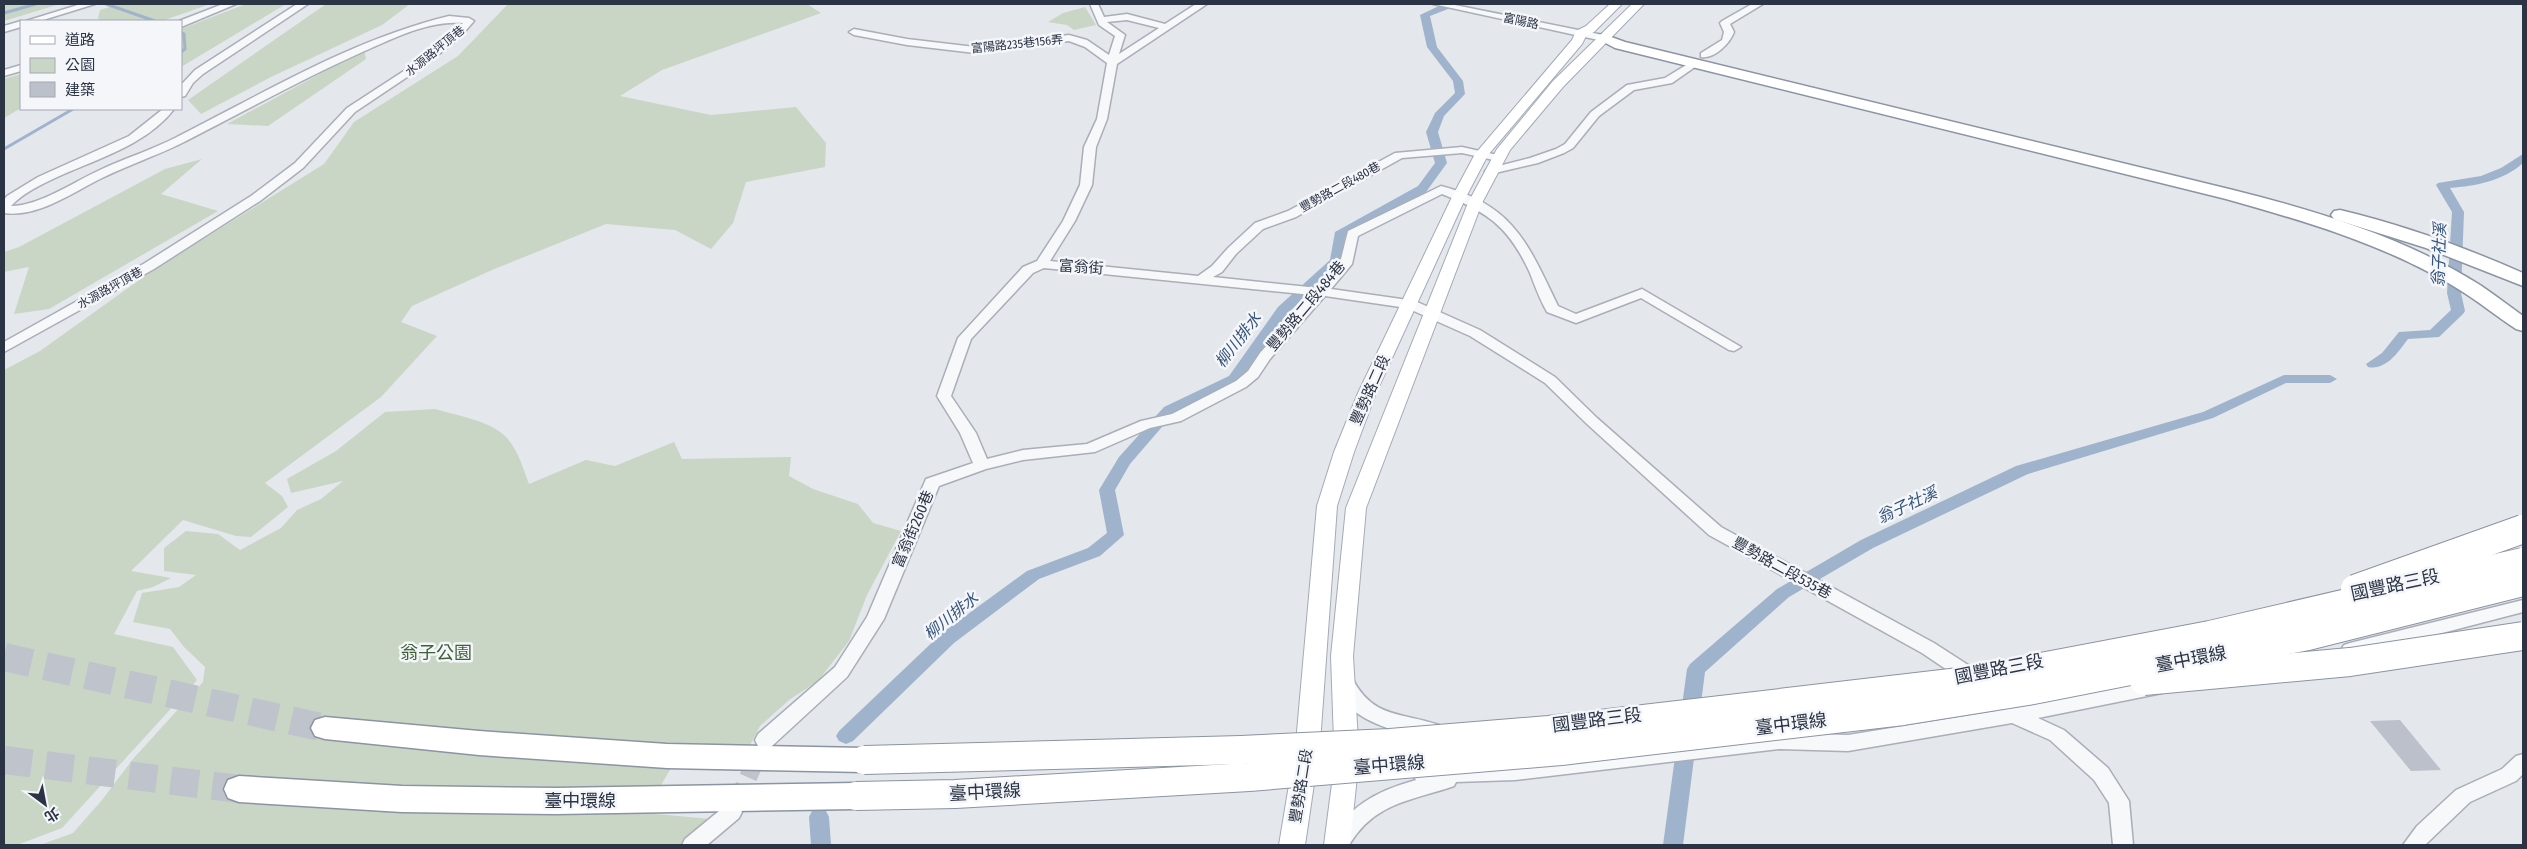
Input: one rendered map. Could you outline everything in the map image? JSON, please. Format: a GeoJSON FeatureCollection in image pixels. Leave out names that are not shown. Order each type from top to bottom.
{"type":"FeatureCollection","features":[{"type":"Feature","properties":{"kind":"highway"},"geometry":{"type":"LineString","coordinates":[[1603,38],[1620,45],[2378,225],[2444,247],[2523,280]]}},
{"type":"Feature","properties":{"kind":"highway"},"geometry":{"type":"LineString","coordinates":[[1904,113],[2321,220],[2434,268],[2475,292],[2523,325]]}},
{"type":"Feature","properties":{"kind":"highway"},"geometry":{"type":"LineString","coordinates":[[2210,635],[2365,585],[2523,529]]}},
{"type":"Feature","properties":{"kind":"highway","name":"臺中環線"},"geometry":{"type":"LineString","coordinates":[[325,728],[479,744],[667,756],[864,760],[1242,750],[1390,743],[1549,730],[1968,681],[2210,635],[2523,562]]}},
{"type":"Feature","properties":{"kind":"highway"},"geometry":{"type":"LineString","coordinates":[[2005,707],[2318,636],[2523,583]]}},
{"type":"Feature","properties":{"kind":"highway","name":"臺中環線"},"geometry":{"type":"LineString","coordinates":[[239,789],[402,798],[556,801],[955,794],[1200,780],[1561,751],[1903,711],[2028,691],[2308,636],[2523,583]]}},
{"type":"Feature","properties":{"kind":"highway"},"geometry":{"type":"LineString","coordinates":[[2028,691],[2350,662],[2523,636]]}},
{"type":"Feature","properties":{"kind":"main road","name":"豐勢路二段"},"geometry":{"type":"LineString","coordinates":[[1292,845],[1308,743],[1327,506],[1344,452],[1367,393],[1459,197],[1482,154],[1578,41],[1580,34],[1590,29],[1616,4]]}},
{"type":"Feature","properties":{"kind":"main road","name":"豐勢路二段"},"geometry":{"type":"LineString","coordinates":[[1338,845],[1345,776],[1346,741],[1342,656],[1356,508],[1475,203],[1494,165],[1558,84],[1638,4]]}},
{"type":"Feature","properties":{"kind":"street"},"geometry":{"type":"LineString","coordinates":[[34,20],[90,4]]}},
{"type":"Feature","properties":{"kind":"street"},"geometry":{"type":"LineString","coordinates":[[182,24],[231,4]]}},
{"type":"Feature","properties":{"kind":"street"},"geometry":{"type":"LineString","coordinates":[[182,92],[189,81],[199,72],[304,4]]}},
{"type":"Feature","properties":{"kind":"street"},"geometry":{"type":"LineString","coordinates":[[1094,4],[1100,20],[1127,17],[1165,27]]}},
{"type":"Feature","properties":{"kind":"street"},"geometry":{"type":"LineString","coordinates":[[1114,62],[1202,4]]}},
{"type":"Feature","properties":{"kind":"street","name":"富陽路"},"geometry":{"type":"LineString","coordinates":[[1438,4],[1603,38]]}},
{"type":"Feature","properties":{"kind":"street"},"geometry":{"type":"LineString","coordinates":[[1705,56],[1726,41],[1729,32],[1725,23],[1758,4]]}},
{"type":"Feature","properties":{"kind":"street","name":"水源路坪頂巷"},"geometry":{"type":"LineString","coordinates":[[4,348],[168,255],[254,200],[290,173],[317,148],[347,113],[399,80],[460,32],[470,21],[465,17],[449,16],[415,24],[320,66],[169,145],[35,206],[22,210],[6,210],[4,207],[6,202],[27,188],[133,138],[152,127],[168,110]]}},
{"type":"Feature","properties":{"kind":"street","name":"富翁街"},"geometry":{"type":"LineString","coordinates":[[1100,20],[1120,35],[1118,46],[1114,53],[1114,62],[1102,119],[1090,147],[1086,185],[1069,221],[1042,264],[1203,278],[1410,304]]}},
{"type":"Feature","properties":{"kind":"street"},"geometry":{"type":"LineString","coordinates":[[4,30],[20,24]]}},
{"type":"Feature","properties":{"kind":"street","name":"富陽路235巷156弄"},"geometry":{"type":"LineString","coordinates":[[854,32],[907,42],[975,50],[1069,38],[1082,40],[1093,47],[1098,55],[1114,62]]}},
{"type":"Feature","properties":{"kind":"street"},"geometry":{"type":"LineString","coordinates":[[1494,165],[1526,163],[1560,151],[1568,146],[1588,121],[1631,87],[1668,81],[1691,65]]}},
{"type":"Feature","properties":{"kind":"street"},"geometry":{"type":"LineString","coordinates":[[4,73],[20,68]]}},
{"type":"Feature","properties":{"kind":"street","name":"豐勢路二段480巷"},"geometry":{"type":"LineString","coordinates":[[1203,278],[1217,269],[1232,251],[1259,226],[1292,214],[1399,155],[1462,150],[1482,154],[1494,165]]}},
{"type":"Feature","properties":{"kind":"street","name":"豐勢路二段484巷"},"geometry":{"type":"LineString","coordinates":[[1146,424],[1176,418],[1241,384],[1253,374],[1317,291],[1346,264],[1352,234],[1442,190],[1459,197]]}},
{"type":"Feature","properties":{"kind":"street"},"geometry":{"type":"LineString","coordinates":[[1459,197],[1475,203],[1496,215],[1518,240],[1552,309],[1576,319],[1642,293],[1734,347]]}},
{"type":"Feature","properties":{"kind":"street"},"geometry":{"type":"LineString","coordinates":[[982,465],[968,433],[944,396],[965,338],[1028,270],[1042,264]]}},
{"type":"Feature","properties":{"kind":"street","name":"豐勢路二段535巷"},"geometry":{"type":"LineString","coordinates":[[1410,304],[1475,333],[1550,380],[1705,524],[1928,648],[1972,676],[2005,707],[2057,735],[2101,774],[2119,801],[2123,845]]}},
{"type":"Feature","properties":{"kind":"street","name":"富翁街260巷"},"geometry":{"type":"LineString","coordinates":[[765,740],[841,672],[870,627],[932,483],[982,465],[1023,455],[1090,449],[1146,424]]}},
{"type":"Feature","properties":{"kind":"street","name":"國豐路三段"},"geometry":{"type":"LineString","coordinates":[[1308,743],[1466,735],[1972,676],[2523,557]]}},
{"type":"Feature","properties":{"kind":"street"},"geometry":{"type":"LineString","coordinates":[[1302,782],[1345,776],[1515,772],[1779,741],[1848,743],[1953,727],[2005,707],[2298,662],[2523,606]]}},
{"type":"Feature","properties":{"kind":"street","name":"國豐路三段"},"geometry":{"type":"LineString","coordinates":[[1343,677],[1354,698],[1368,711],[1381,719],[1405,726],[1466,735]]}},
{"type":"Feature","properties":{"kind":"street"},"geometry":{"type":"LineString","coordinates":[[2414,845],[2424,832],[2463,796],[2509,775],[2523,762]]}},
{"type":"Feature","properties":{"kind":"street"},"geometry":{"type":"LineString","coordinates":[[1338,845],[1351,822],[1371,805],[1408,791],[1467,774]]}},
{"type":"Feature","properties":{"kind":"street"},"geometry":{"type":"LineString","coordinates":[[692,845],[732,812]]}},
{"type":"Feature","properties":{"kind":"green space"},"geometry":{"type":"Polygon","coordinates":[[[4,4],[60,4],[4,21],[4,4]]]}},
{"type":"Feature","properties":{"kind":"green space"},"geometry":{"type":"Polygon","coordinates":[[[119,4],[210,4],[165,20],[100,20],[98,18],[100,10],[119,4]]]}},
{"type":"Feature","properties":{"kind":"green space"},"geometry":{"type":"Polygon","coordinates":[[[246,4],[286,4],[182,66],[182,29],[246,4]]]}},
{"type":"Feature","properties":{"kind":"green space"},"geometry":{"type":"Polygon","coordinates":[[[326,4],[410,4],[382,25],[271,77],[201,114],[188,100],[326,4]]]}},
{"type":"Feature","properties":{"kind":"green space"},"geometry":{"type":"Polygon","coordinates":[[[508,4],[807,4],[821,13],[662,70],[620,96],[711,115],[796,107],[826,143],[825,167],[746,182],[733,223],[711,249],[675,230],[606,224],[492,270],[412,306],[401,322],[437,336],[381,397],[265,483],[282,496],[288,507],[251,537],[236,536],[183,520],[131,571],[171,578],[153,587],[137,591],[114,634],[173,647],[197,680],[62,828],[17,845],[4,845],[4,370],[40,351],[149,273],[324,164],[354,122],[458,56],[508,4]]]}},
{"type":"Feature","properties":{"kind":"green space"},"geometry":{"type":"Polygon","coordinates":[[[1085,7],[1096,25],[1074,30],[1067,25],[1048,22],[1063,13],[1085,7]]]}},
{"type":"Feature","properties":{"kind":"green space"},"geometry":{"type":"Polygon","coordinates":[[[364,50],[366,59],[268,126],[227,124],[364,50]]]}},
{"type":"Feature","properties":{"kind":"green space"},"geometry":{"type":"Polygon","coordinates":[[[20,74],[20,109],[4,118],[4,79],[20,74]]]}},
{"type":"Feature","properties":{"kind":"green space"},"geometry":{"type":"Polygon","coordinates":[[[202,159],[161,194],[218,211],[49,309],[14,314],[29,267],[4,272],[4,252],[19,247],[165,169],[202,159]]]}},
{"type":"Feature","properties":{"kind":"green space","name":"翁子公園"},"geometry":{"type":"Polygon","coordinates":[[[435,409],[473,419],[500,432],[514,448],[529,484],[586,460],[615,466],[674,442],[682,459],[791,457],[789,476],[813,489],[858,504],[873,523],[901,531],[867,595],[849,641],[818,681],[789,700],[760,726],[747,751],[683,747],[645,813],[721,820],[704,836],[687,845],[40,845],[73,833],[102,800],[133,759],[203,682],[205,667],[184,647],[170,629],[133,622],[142,593],[179,587],[196,575],[164,571],[164,548],[186,531],[218,534],[240,550],[281,528],[297,510],[321,499],[343,481],[291,493],[287,479],[336,451],[385,412],[435,409]]]}},
{"type":"Feature","properties":{"kind":"building"},"geometry":{"type":"Polygon","coordinates":[[[2400,720],[2441,770],[2411,771],[2370,721],[2400,720]]]}},
{"type":"Feature","properties":{"kind":"waterway"},"geometry":{"type":"LineString","coordinates":[[4,13],[36,4]]}},
{"type":"Feature","properties":{"kind":"waterway"},"geometry":{"type":"LineString","coordinates":[[106,4],[152,20]]}},
{"type":"Feature","properties":{"kind":"waterway","name":"柳川排水"},"geometry":{"type":"LineString","coordinates":[[846,736],[948,638],[1033,575],[1094,552],[1116,535],[1107,490],[1124,461],[1169,410],[1234,379],[1283,310],[1336,261],[1339,235],[1422,189],[1441,163],[1432,132],[1439,115],[1460,94],[1458,81],[1432,47],[1425,15],[1448,4]]}},
{"type":"Feature","properties":{"kind":"waterway"},"geometry":{"type":"LineString","coordinates":[[182,33],[184,34],[185,49],[182,51]]}},
{"type":"Feature","properties":{"kind":"waterway"},"geometry":{"type":"LineString","coordinates":[[4,149],[71,110]]}},
{"type":"Feature","properties":{"kind":"waterway","name":"翁子社溪"},"geometry":{"type":"LineString","coordinates":[[2373,364],[2387,356],[2404,335],[2434,334],[2458,311],[2454,293],[2458,212],[2442,185],[2486,179],[2506,171],[2523,157]]}},
{"type":"Feature","properties":{"kind":"waterway","name":"翁子社溪"},"geometry":{"type":"LineString","coordinates":[[1673,845],[1696,669],[1783,593],[1867,544],[2022,470],[2208,415],[2284,379],[2330,379]]}},
{"type":"Feature","properties":{"kind":"waterway"},"geometry":{"type":"LineString","coordinates":[[819,817],[821,845]]}},
{"type":"Feature","properties":{"kind":"tunnel"},"geometry":{"type":"LineString","coordinates":[[4,657],[325,728]]}},
{"type":"Feature","properties":{"kind":"tunnel"},"geometry":{"type":"LineString","coordinates":[[737,802],[759,753]]}},
{"type":"Feature","properties":{"kind":"tunnel"},"geometry":{"type":"LineString","coordinates":[[4,760],[239,789]]}}]}
